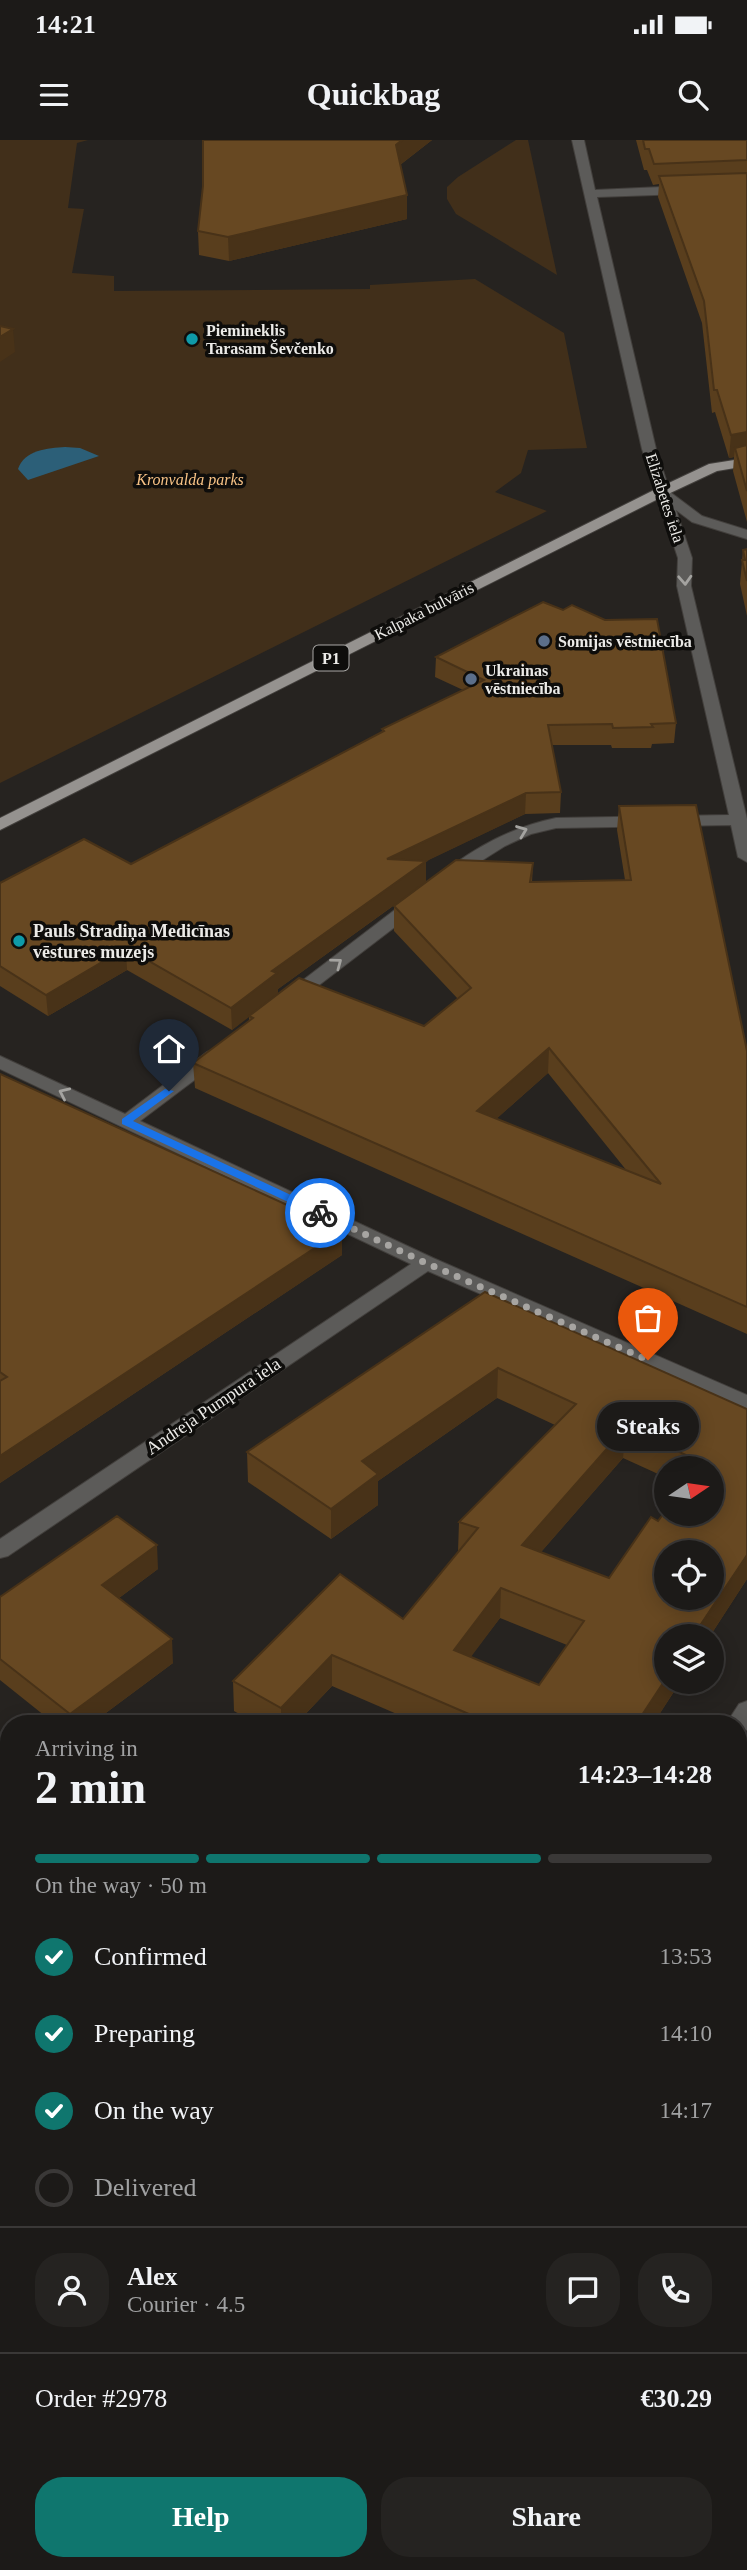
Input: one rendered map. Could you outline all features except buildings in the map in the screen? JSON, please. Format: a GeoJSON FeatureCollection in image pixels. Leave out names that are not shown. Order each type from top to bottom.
{"type":"FeatureCollection","features":[{"type":"Feature","properties":{"kind":"main road","name":"P1"},"geometry":{"type":"LineString","coordinates":[[662,492],[714,467],[747,462]]}},
{"type":"Feature","properties":{"kind":"main road","name":"Kalpaka bulvāris"},"geometry":{"type":"LineString","coordinates":[[0,825],[662,492]]}},
{"type":"Feature","properties":{"kind":"street","name":"Elizabetes iela"},"geometry":{"type":"LineString","coordinates":[[578,140],[626,352],[662,492],[685,558],[684,586],[747,857]]}},
{"type":"Feature","properties":{"kind":"street"},"geometry":{"type":"LineString","coordinates":[[592,194],[692,190]]}},
{"type":"Feature","properties":{"kind":"street"},"geometry":{"type":"LineString","coordinates":[[662,492],[697,519],[747,535]]}},
{"type":"Feature","properties":{"kind":"street"},"geometry":{"type":"LineString","coordinates":[[276,1009],[492,844],[526,828],[556,822],[739,820]]}},
{"type":"Feature","properties":{"kind":"street"},"geometry":{"type":"LineString","coordinates":[[126,1122],[233,1042]]}},
{"type":"Feature","properties":{"kind":"street"},"geometry":{"type":"LineString","coordinates":[[0,1062],[426,1263],[747,1403]]}},
{"type":"Feature","properties":{"kind":"street","name":"Andreja Pumpura iela"},"geometry":{"type":"LineString","coordinates":[[0,1550],[426,1263]]}},
{"type":"Feature","properties":{"kind":"green space","name":"Kronvalda parks"},"geometry":{"type":"Polygon","coordinates":[[[0,140],[88,140],[77,143],[68,208],[84,209],[72,273],[114,276],[114,291],[370,289],[370,285],[475,279],[564,333],[587,448],[528,450],[521,473],[495,492],[547,511],[0,783],[0,140]]]}},
{"type":"Feature","properties":{"kind":"green space"},"geometry":{"type":"Polygon","coordinates":[[[516,140],[528,140],[557,275],[456,214],[447,199],[447,187],[458,177],[516,140]]]}},
{"type":"Feature","properties":{"kind":"water"},"geometry":{"type":"Polygon","coordinates":[[[80,448],[99,456],[28,480],[18,469],[31,454],[44,449],[80,448]]]}},
{"type":"Feature","properties":{"kind":"way so far"},"geometry":{"type":"LineString","coordinates":[[320,1213],[426,1263],[648,1360]]}},
{"type":"Feature","properties":{"kind":"place","name":"Piemineklis Tarasam Ševčenko"},"geometry":{"type":"Point","coordinates":[192,339]}},
{"type":"Feature","properties":{"kind":"place","name":"Somijas vēstniecība"},"geometry":{"type":"Point","coordinates":[544,641]}},
{"type":"Feature","properties":{"kind":"place","name":"Ukrainas vēstniecība"},"geometry":{"type":"Point","coordinates":[471,679]}},
{"type":"Feature","properties":{"kind":"place","name":"Pauls Stradiņa Medicīnas vēstures muzejs"},"geometry":{"type":"Point","coordinates":[19,941]}},
{"type":"Feature","properties":{"kind":"place","name":"Steaks"},"geometry":{"type":"Point","coordinates":[648,1360]}},
{"type":"Feature","properties":{"kind":"route"},"geometry":{"type":"LineString","coordinates":[[169,1091],[126,1122],[320,1213]]}}]}
